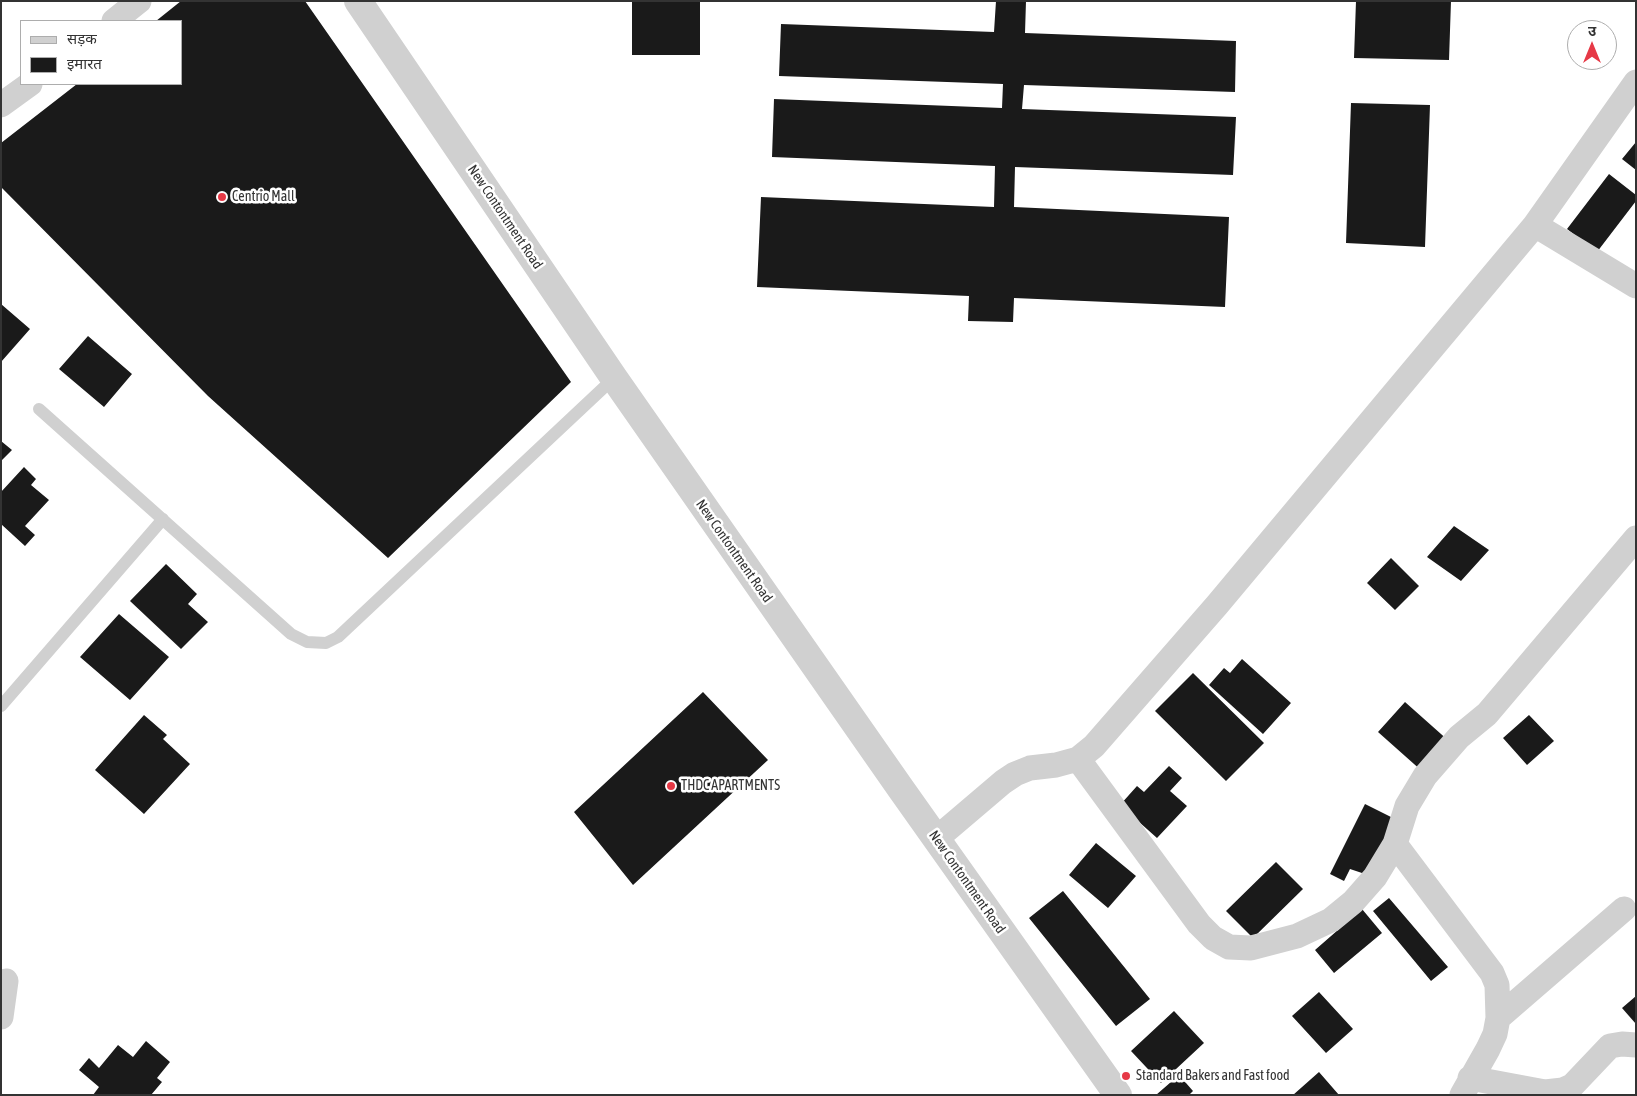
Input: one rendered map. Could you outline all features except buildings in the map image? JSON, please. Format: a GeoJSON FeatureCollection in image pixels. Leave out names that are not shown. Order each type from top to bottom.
{"type":"FeatureCollection","features":[{"type":"Feature","properties":{"kind":"street"},"geometry":{"type":"LineString","coordinates":[[115,20],[139,1]]}},
{"type":"Feature","properties":{"kind":"street","name":"New Contontment Road"},"geometry":{"type":"LineString","coordinates":[[358,1],[614,378],[936,839],[1118,1095]]}},
{"type":"Feature","properties":{"kind":"street"},"geometry":{"type":"LineString","coordinates":[[936,839],[1015,774],[1030,768],[1056,765],[1078,759],[1094,746],[1217,605],[1535,225],[1636,82]]}},
{"type":"Feature","properties":{"kind":"street"},"geometry":{"type":"LineString","coordinates":[[1,105],[29,85]]}},
{"type":"Feature","properties":{"kind":"street"},"geometry":{"type":"LineString","coordinates":[[1535,225],[1636,286]]}},
{"type":"Feature","properties":{"kind":"street"},"geometry":{"type":"LineString","coordinates":[[1078,759],[1199,924],[1213,938],[1229,946],[1251,948],[1275,944],[1297,936],[1331,920],[1353,902],[1375,877],[1395,844],[1407,806],[1414,791],[1436,762],[1459,737],[1487,714],[1636,538]]}},
{"type":"Feature","properties":{"kind":"street"},"geometry":{"type":"LineString","coordinates":[[1395,844],[1492,974],[1497,985],[1498,1018],[1488,1049],[1466,1086],[1545,1092],[1563,1090],[1572,1086],[1610,1046],[1622,1044],[1636,1045]]}},
{"type":"Feature","properties":{"kind":"street"},"geometry":{"type":"LineString","coordinates":[[1498,1018],[1624,909]]}},
{"type":"Feature","properties":{"kind":"street"},"geometry":{"type":"LineString","coordinates":[[1,1016],[6,981]]}},
{"type":"Feature","properties":{"kind":"lane"},"geometry":{"type":"LineString","coordinates":[[38,409],[291,634],[307,642],[326,643],[338,637],[614,378]]}},
{"type":"Feature","properties":{"kind":"lane"},"geometry":{"type":"LineString","coordinates":[[2,706],[162,519]]}},
{"type":"Feature","properties":{"kind":"place","name":"Centrio Mall"},"geometry":{"type":"Point","coordinates":[222,197]}},
{"type":"Feature","properties":{"kind":"place","name":"THDC APARTMENTS"},"geometry":{"type":"Point","coordinates":[671,786]}},
{"type":"Feature","properties":{"kind":"place","name":"Standard Bakers and Fast food"},"geometry":{"type":"Point","coordinates":[1126,1076]}}]}
